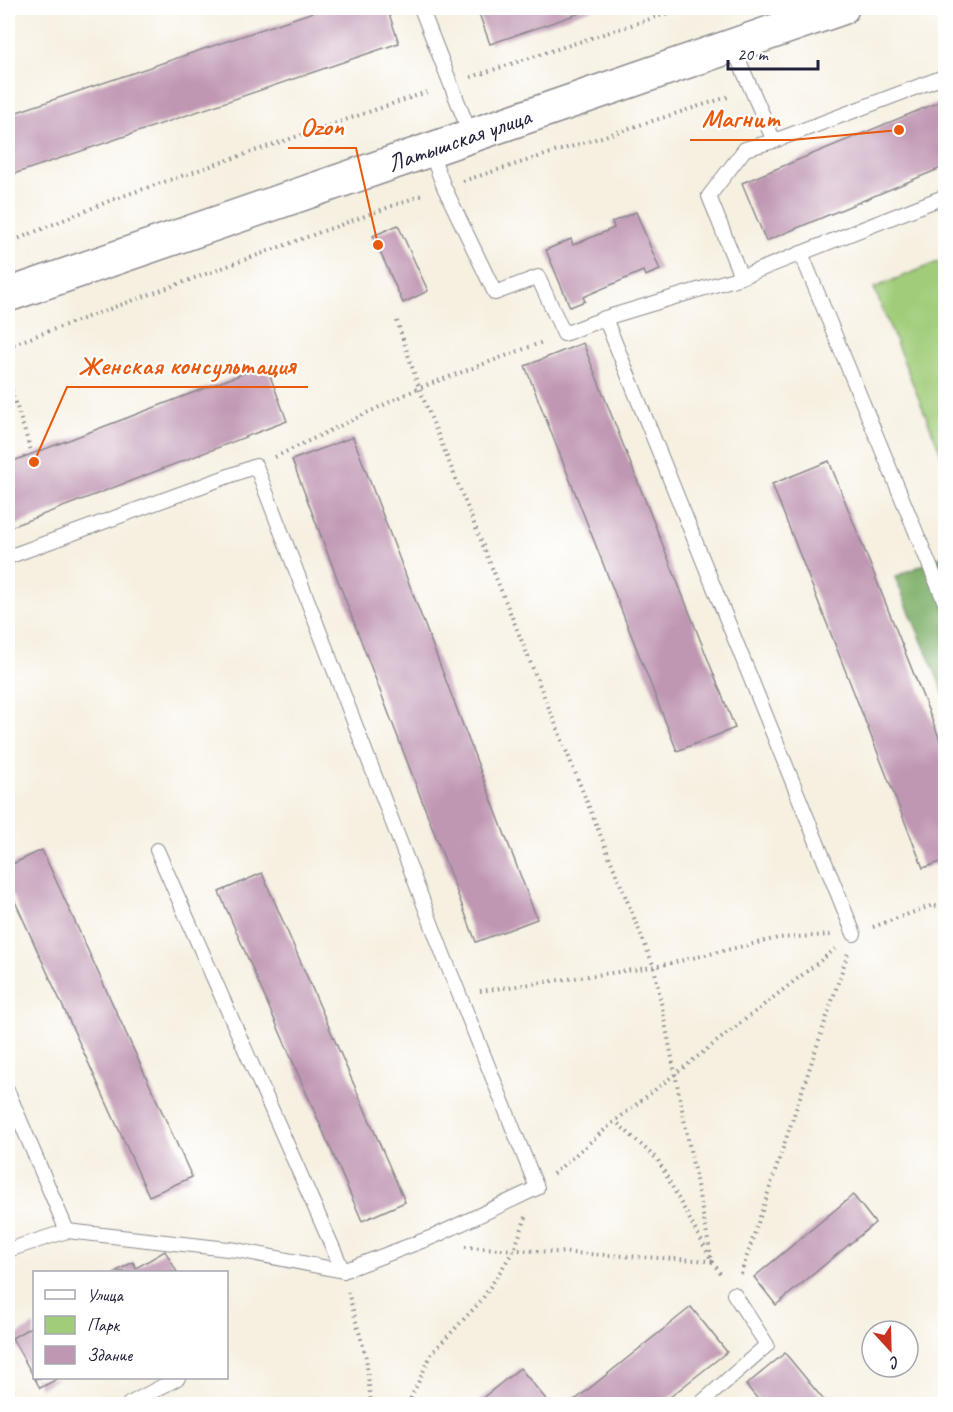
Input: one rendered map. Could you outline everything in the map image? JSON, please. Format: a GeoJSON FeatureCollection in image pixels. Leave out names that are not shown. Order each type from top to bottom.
{"type":"FeatureCollection","features":[{"type":"Feature","properties":{"kind":"street","name":"Латышская улица"},"geometry":{"type":"LineString","coordinates":[[8,295],[732,45],[803,14],[842,8]]}},
{"type":"Feature","properties":{"kind":"lane"},"geometry":{"type":"LineString","coordinates":[[421,8],[471,136]]}},
{"type":"Feature","properties":{"kind":"lane"},"geometry":{"type":"LineString","coordinates":[[732,45],[774,141]]}},
{"type":"Feature","properties":{"kind":"lane"},"geometry":{"type":"LineString","coordinates":[[741,277],[710,196],[745,149],[774,141],[945,76]]}},
{"type":"Feature","properties":{"kind":"lane"},"geometry":{"type":"LineString","coordinates":[[430,150],[444,187],[495,293],[538,277],[564,334],[605,318],[741,277],[945,196]]}},
{"type":"Feature","properties":{"kind":"lane"},"geometry":{"type":"LineString","coordinates":[[801,253],[945,605]]}},
{"type":"Feature","properties":{"kind":"lane"},"geometry":{"type":"LineString","coordinates":[[605,318],[854,934]]}},
{"type":"Feature","properties":{"kind":"lane"},"geometry":{"type":"LineString","coordinates":[[8,556],[256,466],[443,954],[537,1188],[435,1236],[343,1270],[237,1250],[67,1231],[8,1250]]}},
{"type":"Feature","properties":{"kind":"lane"},"geometry":{"type":"LineString","coordinates":[[157,850],[343,1270]]}},
{"type":"Feature","properties":{"kind":"lane"},"geometry":{"type":"LineString","coordinates":[[8,1092],[67,1231]]}},
{"type":"Feature","properties":{"kind":"lane"},"geometry":{"type":"LineString","coordinates":[[706,1403],[767,1345],[734,1294]]}},
{"type":"Feature","properties":{"kind":"lane"},"geometry":{"type":"LineString","coordinates":[[129,1404],[174,1379]]}},
{"type":"Feature","properties":{"kind":"path"},"geometry":{"type":"LineString","coordinates":[[8,243],[114,199],[451,84],[684,8]]}},
{"type":"Feature","properties":{"kind":"path"},"geometry":{"type":"LineString","coordinates":[[8,346],[444,187],[751,89]]}},
{"type":"Feature","properties":{"kind":"path"},"geometry":{"type":"LineString","coordinates":[[397,321],[419,388],[654,967],[712,1261]]}},
{"type":"Feature","properties":{"kind":"path"},"geometry":{"type":"LineString","coordinates":[[256,466],[419,388],[564,334]]}},
{"type":"Feature","properties":{"kind":"path"},"geometry":{"type":"LineString","coordinates":[[8,379],[32,454]]}},
{"type":"Feature","properties":{"kind":"path"},"geometry":{"type":"LineString","coordinates":[[478,991],[654,967],[778,938],[854,934],[933,905],[945,910]]}},
{"type":"Feature","properties":{"kind":"path"},"geometry":{"type":"LineString","coordinates":[[408,1404],[432,1353],[481,1302],[514,1250],[537,1188],[615,1121],[854,934]]}},
{"type":"Feature","properties":{"kind":"path"},"geometry":{"type":"LineString","coordinates":[[734,1294],[854,934]]}},
{"type":"Feature","properties":{"kind":"path"},"geometry":{"type":"LineString","coordinates":[[615,1121],[658,1160],[712,1261],[734,1294]]}},
{"type":"Feature","properties":{"kind":"path"},"geometry":{"type":"LineString","coordinates":[[435,1236],[459,1247],[712,1261]]}},
{"type":"Feature","properties":{"kind":"path"},"geometry":{"type":"LineString","coordinates":[[343,1270],[366,1357],[371,1404]]}},
{"type":"Feature","properties":{"kind":"green space"},"geometry":{"type":"Polygon","coordinates":[[[945,259],[945,463],[874,288],[945,259]]]}},
{"type":"Feature","properties":{"kind":"green space"},"geometry":{"type":"Polygon","coordinates":[[[945,555],[945,696],[895,577],[945,555]]]}},
{"type":"Feature","properties":{"kind":"building"},"geometry":{"type":"Polygon","coordinates":[[[325,8],[387,8],[399,43],[8,176],[8,115],[325,8]]]}},
{"type":"Feature","properties":{"kind":"building"},"geometry":{"type":"Polygon","coordinates":[[[477,8],[595,8],[490,44],[477,8]]]}},
{"type":"Feature","properties":{"kind":"building"},"geometry":{"type":"Polygon","coordinates":[[[946,99],[946,166],[766,241],[742,183],[946,99]]]}},
{"type":"Feature","properties":{"kind":"building"},"geometry":{"type":"Polygon","coordinates":[[[636,212],[660,270],[645,276],[643,271],[583,297],[585,301],[570,307],[546,250],[571,239],[573,245],[614,228],[612,222],[636,212]]]}},
{"type":"Feature","properties":{"kind":"building"},"geometry":{"type":"Polygon","coordinates":[[[398,225],[428,291],[403,303],[373,236],[398,225]]]}},
{"type":"Feature","properties":{"kind":"building"},"geometry":{"type":"Polygon","coordinates":[[[583,343],[735,728],[677,751],[525,366],[583,343]]]}},
{"type":"Feature","properties":{"kind":"building"},"geometry":{"type":"Polygon","coordinates":[[[266,365],[287,421],[8,528],[8,463],[266,365]]]}},
{"type":"Feature","properties":{"kind":"building"},"geometry":{"type":"Polygon","coordinates":[[[353,437],[537,919],[476,942],[292,460],[353,437]]]}},
{"type":"Feature","properties":{"kind":"building"},"geometry":{"type":"Polygon","coordinates":[[[829,461],[946,755],[946,860],[923,868],[772,484],[829,461]]]}},
{"type":"Feature","properties":{"kind":"building"},"geometry":{"type":"Polygon","coordinates":[[[42,850],[192,1177],[149,1196],[8,886],[8,866],[42,850]]]}},
{"type":"Feature","properties":{"kind":"building"},"geometry":{"type":"Polygon","coordinates":[[[262,873],[405,1202],[362,1221],[219,892],[262,873]]]}},
{"type":"Feature","properties":{"kind":"building"},"geometry":{"type":"Polygon","coordinates":[[[853,1195],[875,1223],[776,1305],[754,1277],[853,1195]]]}},
{"type":"Feature","properties":{"kind":"building"},"geometry":{"type":"Polygon","coordinates":[[[165,1251],[176,1271],[117,1271],[133,1262],[136,1268],[165,1251]]]}},
{"type":"Feature","properties":{"kind":"building"},"geometry":{"type":"Polygon","coordinates":[[[691,1307],[727,1352],[661,1404],[570,1404],[691,1307]]]}},
{"type":"Feature","properties":{"kind":"building"},"geometry":{"type":"Polygon","coordinates":[[[33,1326],[33,1375],[12,1338],[33,1326]]]}},
{"type":"Feature","properties":{"kind":"building"},"geometry":{"type":"Polygon","coordinates":[[[785,1353],[827,1404],[762,1404],[746,1385],[785,1353]]]}},
{"type":"Feature","properties":{"kind":"building"},"geometry":{"type":"Polygon","coordinates":[[[520,1368],[550,1404],[475,1404],[520,1368]]]}},
{"type":"Feature","properties":{"kind":"building"},"geometry":{"type":"Polygon","coordinates":[[[35,1379],[57,1379],[40,1388],[35,1379]]]}},
{"type":"Feature","properties":{"kind":"place","name":"Магнит"},"geometry":{"type":"Point","coordinates":[899,130]}},
{"type":"Feature","properties":{"kind":"place","name":"Ozon"},"geometry":{"type":"Point","coordinates":[378,245]}},
{"type":"Feature","properties":{"kind":"place","name":"Женская консультация"},"geometry":{"type":"Point","coordinates":[34,462]}}]}
